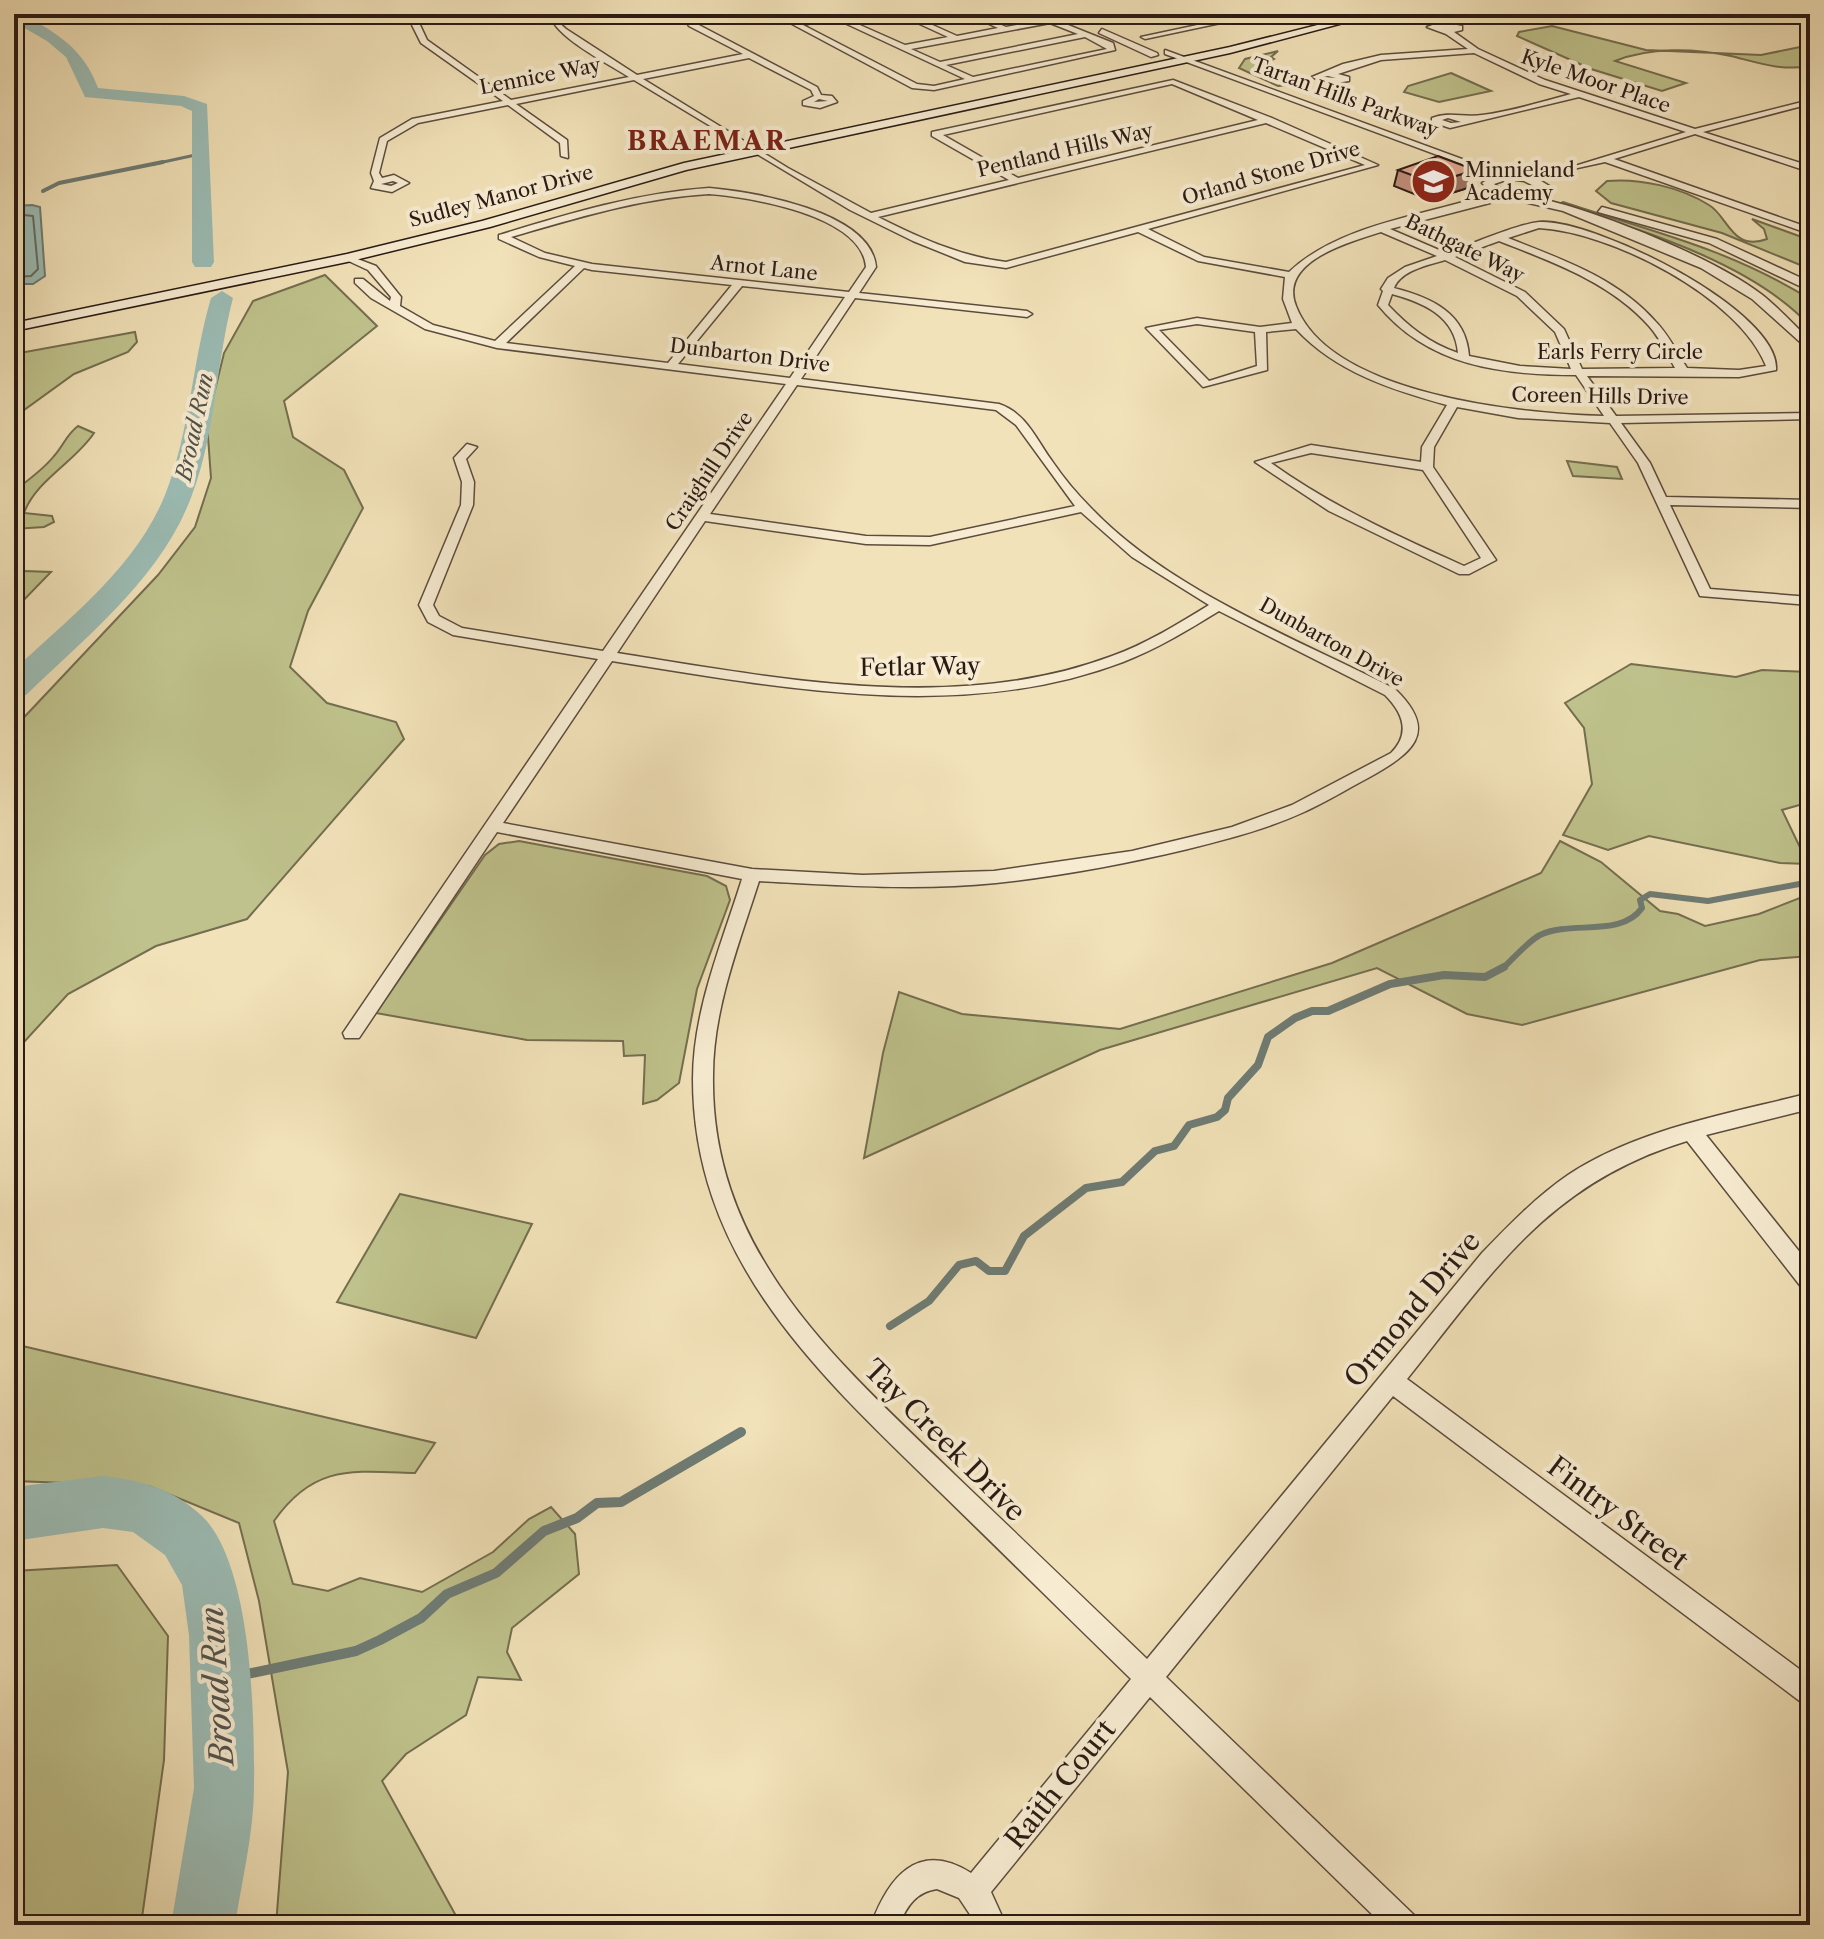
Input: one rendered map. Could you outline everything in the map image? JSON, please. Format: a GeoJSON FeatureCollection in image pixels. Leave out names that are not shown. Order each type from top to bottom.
{"type":"FeatureCollection","features":[{"type":"Feature","properties":{"kind":"main road","name":"Sudley Manor Drive"},"geometry":{"type":"LineString","coordinates":[[14,327],[347,258],[756,151],[1170,57],[1329,14]]}},
{"type":"Feature","properties":{"kind":"main road","name":"Sudley Manor Drive"},"geometry":{"type":"LineString","coordinates":[[654,162],[1154,55],[1186,59],[1372,14]]}},
{"type":"Feature","properties":{"kind":"main road"},"geometry":{"type":"LineString","coordinates":[[134,286],[337,245]]}},
{"type":"Feature","properties":{"kind":"street"},"geometry":{"type":"LineString","coordinates":[[422,14],[416,25],[424,41],[564,142],[565,156]]}},
{"type":"Feature","properties":{"kind":"street","name":"Orland Stone Drive"},"geometry":{"type":"LineString","coordinates":[[554,14],[555,22],[563,31],[756,151],[922,243],[991,267],[1374,165],[1183,84],[1165,82],[935,134],[1016,180]]}},
{"type":"Feature","properties":{"kind":"street"},"geometry":{"type":"LineString","coordinates":[[847,14],[799,22],[796,27],[915,86],[934,88],[1111,50],[1110,45],[1035,14]]}},
{"type":"Feature","properties":{"kind":"street"},"geometry":{"type":"LineString","coordinates":[[902,14],[956,38]]}},
{"type":"Feature","properties":{"kind":"street"},"geometry":{"type":"LineString","coordinates":[[971,14],[1006,29]]}},
{"type":"Feature","properties":{"kind":"street"},"geometry":{"type":"LineString","coordinates":[[903,48],[1085,14]]}},
{"type":"Feature","properties":{"kind":"street"},"geometry":{"type":"LineString","coordinates":[[1145,37],[1259,14]]}},
{"type":"Feature","properties":{"kind":"street"},"geometry":{"type":"LineString","coordinates":[[834,15],[971,79]]}},
{"type":"Feature","properties":{"kind":"street"},"geometry":{"type":"LineString","coordinates":[[1063,16],[1170,57]]}},
{"type":"Feature","properties":{"kind":"street"},"geometry":{"type":"LineString","coordinates":[[686,17],[703,17]]}},
{"type":"Feature","properties":{"kind":"street"},"geometry":{"type":"LineString","coordinates":[[686,17],[814,89],[818,97]]}},
{"type":"Feature","properties":{"kind":"street"},"geometry":{"type":"LineString","coordinates":[[1105,32],[1154,55]]}},
{"type":"Feature","properties":{"kind":"street","name":"Kyle Moor Place"},"geometry":{"type":"LineString","coordinates":[[1449,32],[1475,51],[1579,94],[1810,169]]}},
{"type":"Feature","properties":{"kind":"street"},"geometry":{"type":"LineString","coordinates":[[939,64],[1086,35]]}},
{"type":"Feature","properties":{"kind":"street"},"geometry":{"type":"LineString","coordinates":[[1333,73],[1375,60],[1475,51]]}},
{"type":"Feature","properties":{"kind":"street","name":"Lennice Way"},"geometry":{"type":"LineString","coordinates":[[379,181],[375,173],[379,146],[397,129],[429,116],[751,55]]}},
{"type":"Feature","properties":{"kind":"street","name":"Tartan Hills Parkway"},"geometry":{"type":"LineString","coordinates":[[1170,57],[1305,115],[1470,173],[1506,196],[1566,208],[1705,265],[1756,296],[1810,347]]}},
{"type":"Feature","properties":{"kind":"street","name":"Tartan Hills Parkway"},"geometry":{"type":"LineString","coordinates":[[1186,59],[1477,168],[1526,178],[1546,186],[1563,199],[1713,241],[1810,287]]}},
{"type":"Feature","properties":{"kind":"street"},"geometry":{"type":"LineString","coordinates":[[1466,120],[1502,115],[1579,94]]}},
{"type":"Feature","properties":{"kind":"street"},"geometry":{"type":"LineString","coordinates":[[1526,178],[1580,167],[1694,132],[1809,103]]}},
{"type":"Feature","properties":{"kind":"street","name":"Pentland Hills Way"},"geometry":{"type":"LineString","coordinates":[[870,216],[1269,120]]}},
{"type":"Feature","properties":{"kind":"street"},"geometry":{"type":"LineString","coordinates":[[1604,159],[1810,231]]}},
{"type":"Feature","properties":{"kind":"street"},"geometry":{"type":"LineString","coordinates":[[1546,186],[1580,167]]}},
{"type":"Feature","properties":{"kind":"street","name":"Tartan Hills Parkway"},"geometry":{"type":"LineString","coordinates":[[1487,184],[1510,177]]}},
{"type":"Feature","properties":{"kind":"street"},"geometry":{"type":"LineString","coordinates":[[1446,210],[1487,184]]}},
{"type":"Feature","properties":{"kind":"street","name":"Tartan Hills Parkway"},"geometry":{"type":"LineString","coordinates":[[1528,198],[1543,196],[1546,186]]}},
{"type":"Feature","properties":{"kind":"street","name":"Craighill Drive"},"geometry":{"type":"LineString","coordinates":[[352,1033],[871,267],[868,249],[850,234],[801,207],[756,194],[702,191],[651,196],[502,237]]}},
{"type":"Feature","properties":{"kind":"street"},"geometry":{"type":"LineString","coordinates":[[1140,229],[1210,262],[1291,275],[1328,248],[1446,210],[1506,196]]}},
{"type":"Feature","properties":{"kind":"street","name":"Earls Ferry Circle"},"geometry":{"type":"LineString","coordinates":[[1542,224],[1555,225],[1654,262],[1725,304],[1753,333],[1773,365],[1766,370],[1528,370],[1464,357],[1425,342],[1399,324],[1383,305],[1386,289],[1399,274],[1499,238],[1542,224]]}},
{"type":"Feature","properties":{"kind":"street","name":"Bathgate Way"},"geometry":{"type":"LineString","coordinates":[[1383,229],[1446,255],[1505,285],[1536,306],[1560,331],[1579,372],[1644,463],[1705,593],[1810,601]]}},
{"type":"Feature","properties":{"kind":"street","name":"Arnot Lane"},"geometry":{"type":"LineString","coordinates":[[502,237],[542,255],[582,265],[1027,314]]}},
{"type":"Feature","properties":{"kind":"street"},"geometry":{"type":"LineString","coordinates":[[1499,238],[1587,275],[1625,299],[1652,323],[1683,371]]}},
{"type":"Feature","properties":{"kind":"street","name":"Dunbarton Drive"},"geometry":{"type":"LineString","coordinates":[[337,245],[347,258],[372,268],[396,297],[395,305]]}},
{"type":"Feature","properties":{"kind":"street","name":"Dunbarton Drive"},"geometry":{"type":"LineString","coordinates":[[347,258],[348,272],[356,281],[429,327],[497,345],[986,403],[1012,413],[1022,421],[1044,458],[1083,508],[1141,555],[1219,605],[1390,692],[1409,714],[1412,732],[1409,743],[1396,756],[1298,809],[1236,831],[1132,857],[1071,868],[942,880],[752,875],[492,826]]}},
{"type":"Feature","properties":{"kind":"street"},"geometry":{"type":"LineString","coordinates":[[497,345],[582,265]]}},
{"type":"Feature","properties":{"kind":"street"},"geometry":{"type":"LineString","coordinates":[[1260,330],[1263,368],[1207,385],[1151,328],[1197,321],[1260,330],[1299,325],[1288,300],[1291,275]]}},
{"type":"Feature","properties":{"kind":"street"},"geometry":{"type":"LineString","coordinates":[[671,366],[739,283]]}},
{"type":"Feature","properties":{"kind":"street"},"geometry":{"type":"LineString","coordinates":[[1386,289],[1420,299],[1453,319],[1464,336],[1464,357]]}},
{"type":"Feature","properties":{"kind":"street","name":"Coreen Hills Drive"},"geometry":{"type":"LineString","coordinates":[[1299,325],[1339,359],[1387,382],[1454,403],[1536,416],[1810,416]]}},
{"type":"Feature","properties":{"kind":"street"},"geometry":{"type":"LineString","coordinates":[[1427,467],[1311,449],[1261,462],[1304,494],[1358,525],[1464,571],[1489,560],[1427,467],[1428,447],[1454,403]]}},
{"type":"Feature","properties":{"kind":"street","name":"Fetlar Way"},"geometry":{"type":"LineString","coordinates":[[471,447],[460,458],[468,482],[467,505],[427,596],[428,613],[442,626],[458,632],[813,688],[952,691],[1046,679],[1101,665],[1154,644],[1219,605]]}},
{"type":"Feature","properties":{"kind":"street"},"geometry":{"type":"LineString","coordinates":[[1661,501],[1810,504]]}},
{"type":"Feature","properties":{"kind":"street"},"geometry":{"type":"LineString","coordinates":[[702,517],[866,540],[930,541],[1083,508]]}},
{"type":"Feature","properties":{"kind":"street","name":"Tay Creek Drive"},"geometry":{"type":"LineString","coordinates":[[752,875],[714,1005],[703,1070],[715,1177],[740,1248],[773,1303],[807,1345],[1146,1678],[1404,1925]]}},
{"type":"Feature","properties":{"kind":"street","name":"Ormond Drive"},"geometry":{"type":"LineString","coordinates":[[1146,1678],[1531,1216],[1593,1171],[1625,1155],[1810,1101]]}},
{"type":"Feature","properties":{"kind":"street"},"geometry":{"type":"LineString","coordinates":[[1692,1133],[1810,1281]]}},
{"type":"Feature","properties":{"kind":"street","name":"Fintry Street"},"geometry":{"type":"LineString","coordinates":[[1391,1381],[1810,1693]]}},
{"type":"Feature","properties":{"kind":"street","name":"Raith Court"},"geometry":{"type":"LineString","coordinates":[[975,1890],[1146,1678]]}},
{"type":"Feature","properties":{"kind":"street"},"geometry":{"type":"LineString","coordinates":[[885,1925],[898,1893],[912,1881],[928,1875],[944,1874],[960,1879],[975,1890],[986,1906],[992,1925]]}},
{"type":"Feature","properties":{"kind":"green space"},"geometry":{"type":"Polygon","coordinates":[[[1552,26],[1646,50],[1664,51],[1615,61],[1686,83],[1662,91],[1591,69],[1517,36],[1519,32],[1552,26]]]}},
{"type":"Feature","properties":{"kind":"green space"},"geometry":{"type":"Polygon","coordinates":[[[1810,45],[1810,66],[1780,67],[1713,53],[1761,55],[1810,45]]]}},
{"type":"Feature","properties":{"kind":"green space"},"geometry":{"type":"Polygon","coordinates":[[[1687,50],[1713,53],[1664,51],[1687,50]]]}},
{"type":"Feature","properties":{"kind":"green space"},"geometry":{"type":"Polygon","coordinates":[[[1278,51],[1271,57],[1274,59],[1257,68],[1294,82],[1292,85],[1278,86],[1239,68],[1245,59],[1278,51]]]}},
{"type":"Feature","properties":{"kind":"green space"},"geometry":{"type":"Polygon","coordinates":[[[1451,73],[1491,91],[1439,102],[1404,92],[1408,86],[1451,73]]]}},
{"type":"Feature","properties":{"kind":"green space"},"geometry":{"type":"Polygon","coordinates":[[[1607,181],[1646,183],[1685,193],[1716,210],[1732,231],[1746,241],[1767,239],[1764,229],[1752,219],[1810,240],[1810,269],[1722,233],[1611,203],[1596,191],[1607,181]]]}},
{"type":"Feature","properties":{"kind":"green space"},"geometry":{"type":"Polygon","coordinates":[[[1563,202],[1689,243],[1779,281],[1810,299],[1810,326],[1786,303],[1726,266],[1658,237],[1559,204],[1563,202]]]}},
{"type":"Feature","properties":{"kind":"green space"},"geometry":{"type":"Polygon","coordinates":[[[325,275],[377,326],[284,401],[293,437],[344,470],[363,508],[308,611],[290,667],[327,703],[396,722],[404,739],[247,919],[156,946],[68,994],[14,1053],[14,728],[158,575],[195,527],[211,478],[207,423],[224,353],[253,301],[325,275]]]}},
{"type":"Feature","properties":{"kind":"green space"},"geometry":{"type":"Polygon","coordinates":[[[135,332],[137,342],[128,352],[74,374],[20,413],[14,421],[14,354],[135,332]]]}},
{"type":"Feature","properties":{"kind":"green space"},"geometry":{"type":"Polygon","coordinates":[[[78,426],[94,433],[37,491],[24,513],[52,516],[54,522],[44,527],[14,529],[14,491],[45,466],[78,426]]]}},
{"type":"Feature","properties":{"kind":"green space"},"geometry":{"type":"Polygon","coordinates":[[[1567,461],[1617,467],[1622,479],[1573,476],[1567,461]]]}},
{"type":"Feature","properties":{"kind":"green space"},"geometry":{"type":"Polygon","coordinates":[[[24,571],[51,572],[14,610],[14,581],[24,571]]]}},
{"type":"Feature","properties":{"kind":"green space"},"geometry":{"type":"Polygon","coordinates":[[[1631,664],[1736,677],[1762,670],[1810,672],[1810,802],[1782,810],[1808,864],[1780,863],[1649,836],[1608,850],[1563,835],[1592,784],[1584,728],[1565,703],[1631,664]]]}},
{"type":"Feature","properties":{"kind":"green space"},"geometry":{"type":"Polygon","coordinates":[[[519,841],[707,876],[726,886],[730,900],[697,989],[679,1083],[657,1100],[643,1104],[645,1055],[624,1056],[623,1041],[527,1040],[376,1013],[485,855],[499,844],[519,841]]]}},
{"type":"Feature","properties":{"kind":"green space"},"geometry":{"type":"Polygon","coordinates":[[[1560,841],[1601,862],[1660,911],[1678,914],[1705,926],[1759,914],[1810,894],[1810,956],[1760,960],[1522,1025],[1467,1014],[1377,968],[1100,1050],[864,1158],[883,1053],[899,992],[962,1014],[1120,1029],[1332,963],[1541,873],[1560,841]]]}},
{"type":"Feature","properties":{"kind":"green space"},"geometry":{"type":"Polygon","coordinates":[[[400,1194],[532,1224],[476,1338],[337,1302],[400,1194]]]}},
{"type":"Feature","properties":{"kind":"green space"},"geometry":{"type":"Polygon","coordinates":[[[14,1344],[435,1443],[415,1473],[353,1472],[336,1475],[304,1489],[289,1502],[274,1521],[293,1584],[328,1591],[360,1578],[422,1592],[493,1552],[529,1519],[551,1507],[575,1534],[579,1574],[512,1628],[507,1652],[521,1680],[478,1677],[466,1715],[406,1754],[382,1781],[461,1925],[276,1925],[288,1772],[259,1601],[239,1523],[149,1486],[14,1481],[14,1344]]]}},
{"type":"Feature","properties":{"kind":"green space"},"geometry":{"type":"Polygon","coordinates":[[[117,1565],[168,1636],[164,1760],[141,1925],[14,1925],[14,1571],[117,1565]]]}},
{"type":"Feature","properties":{"kind":"water"},"geometry":{"type":"Polygon","coordinates":[[[14,206],[40,207],[45,276],[33,284],[14,284],[14,206]]]}},
{"type":"Feature","properties":{"kind":"building"},"geometry":{"type":"Polygon","coordinates":[[[1438,156],[1475,170],[1433,183],[1398,170],[1438,156]]]}},
{"type":"Feature","properties":{"kind":"waterway"},"geometry":{"type":"LineString","coordinates":[[269,14],[278,17]]}},
{"type":"Feature","properties":{"kind":"waterway","name":"Broad Run"},"geometry":{"type":"LineString","coordinates":[[14,16],[63,45],[79,64],[91,93],[184,101],[201,108],[203,262]]}},
{"type":"Feature","properties":{"kind":"waterway"},"geometry":{"type":"LineString","coordinates":[[154,164],[200,154]]}},
{"type":"Feature","properties":{"kind":"waterway"},"geometry":{"type":"LineString","coordinates":[[43,191],[59,183],[163,162]]}},
{"type":"Feature","properties":{"kind":"waterway","name":"Broad Run"},"geometry":{"type":"LineString","coordinates":[[14,688],[130,573],[167,521],[186,470],[222,298]]}},
{"type":"Feature","properties":{"kind":"waterway"},"geometry":{"type":"LineString","coordinates":[[1504,967],[1540,935],[1622,923],[1642,908],[1640,900],[1650,894],[1708,901],[1810,882]]}},
{"type":"Feature","properties":{"kind":"waterway"},"geometry":{"type":"LineString","coordinates":[[890,1326],[929,1301],[959,1265],[976,1261],[989,1271],[1005,1271],[1024,1236],[1086,1188],[1122,1182],[1155,1151],[1174,1146],[1189,1125],[1217,1117],[1225,1110],[1228,1098],[1258,1065],[1268,1037],[1295,1018],[1312,1011],[1328,1011],[1390,984],[1444,975],[1485,977],[1504,967]]}},
{"type":"Feature","properties":{"kind":"waterway"},"geometry":{"type":"LineString","coordinates":[[219,1680],[356,1651],[380,1640],[421,1618],[447,1594],[496,1573],[544,1531],[577,1518],[597,1503],[621,1502],[741,1432]]}},
{"type":"Feature","properties":{"kind":"waterway","name":"Broad Run"},"geometry":{"type":"LineString","coordinates":[[14,1514],[103,1502],[143,1507],[184,1536],[209,1578],[218,1635],[224,1788],[203,1925]]}},
{"type":"Feature","properties":{"kind":"place","name":"Minnieland Academy"},"geometry":{"type":"Point","coordinates":[1434,182]}},
{"type":"Feature","properties":{"kind":"district","name":"BRAEMAR"},"geometry":{"type":"Point","coordinates":[707,141]}}]}
